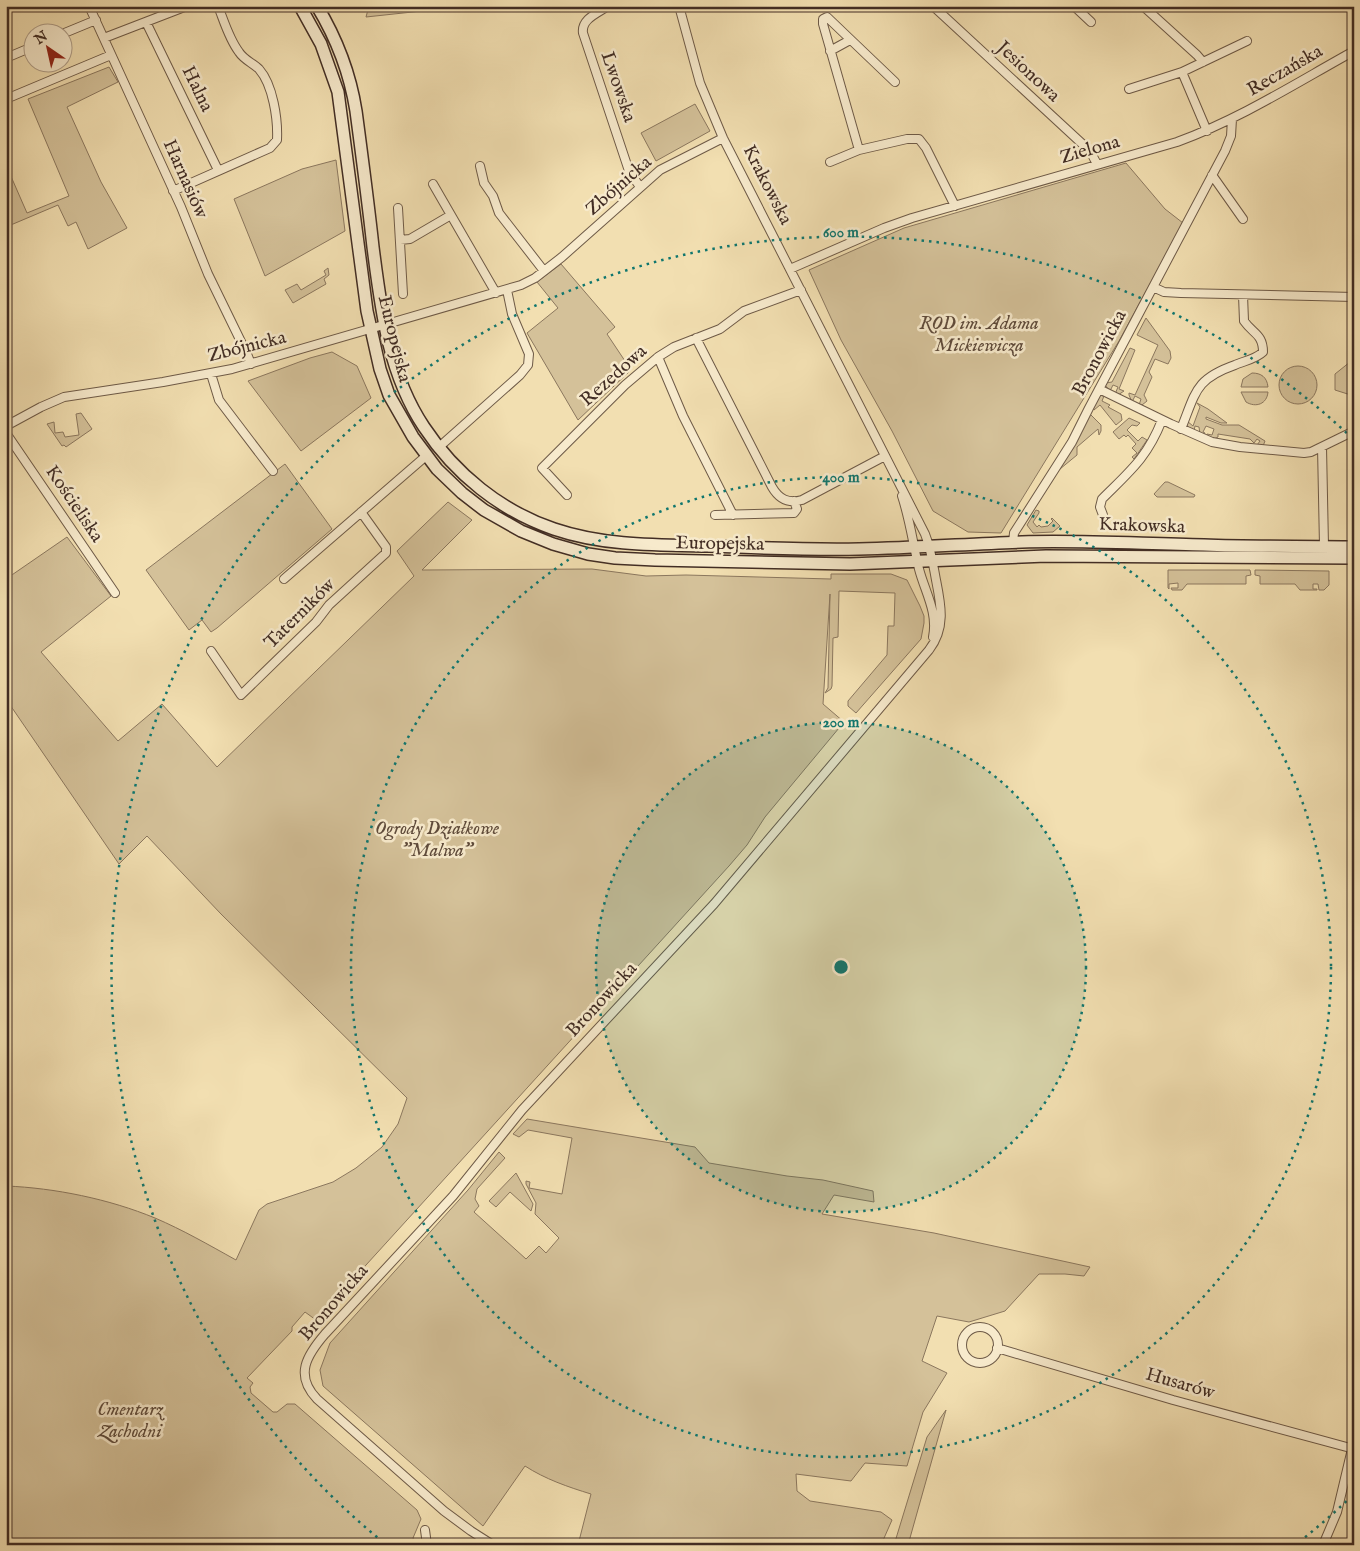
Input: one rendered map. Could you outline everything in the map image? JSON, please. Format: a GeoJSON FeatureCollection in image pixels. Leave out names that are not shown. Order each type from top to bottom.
{"type":"FeatureCollection","features":[{"type":"Feature","properties":{"kind":"main road","name":"Europejska"},"geometry":{"type":"LineString","coordinates":[[300,6],[321,44],[338,92],[371,330],[380,370],[406,426],[426,456],[462,493],[496,518],[532,536],[588,554],[629,559],[731,562],[842,564],[918,562]]}},
{"type":"Feature","properties":{"kind":"main road","name":"Europejska"},"geometry":{"type":"LineString","coordinates":[[317,6],[341,53],[354,97],[380,300],[392,356],[403,388],[418,418],[438,448],[470,481],[498,502],[537,522],[582,537],[606,541],[659,545],[817,549],[915,547]]}},
{"type":"Feature","properties":{"kind":"main road","name":"Krakowska"},"geometry":{"type":"LineString","coordinates":[[915,547],[1013,542],[1122,542],[1204,546],[1354,547]]}},
{"type":"Feature","properties":{"kind":"main road","name":"Krakowska"},"geometry":{"type":"LineString","coordinates":[[918,562],[1061,556],[1354,558]]}},
{"type":"Feature","properties":{"kind":"street","name":"Harnasiów"},"geometry":{"type":"LineString","coordinates":[[89,6],[212,282],[248,354],[251,364]]}},
{"type":"Feature","properties":{"kind":"street"},"geometry":{"type":"LineString","coordinates":[[104,38],[187,6]]}},
{"type":"Feature","properties":{"kind":"street"},"geometry":{"type":"LineString","coordinates":[[173,191],[270,148],[276,143],[278,135],[269,86],[258,67],[244,58],[238,51],[218,6]]}},
{"type":"Feature","properties":{"kind":"street","name":"Lwowska"},"geometry":{"type":"LineString","coordinates":[[608,6],[585,21],[582,27],[583,33],[629,171],[640,187]]}},
{"type":"Feature","properties":{"kind":"street","name":"Krakowska"},"geometry":{"type":"LineString","coordinates":[[679,6],[700,83],[723,138],[919,520],[929,546],[932,561]]}},
{"type":"Feature","properties":{"kind":"street","name":"Jesionowa"},"geometry":{"type":"LineString","coordinates":[[933,6],[1090,151],[1097,164]]}},
{"type":"Feature","properties":{"kind":"street"},"geometry":{"type":"LineString","coordinates":[[1074,6],[1092,22]]}},
{"type":"Feature","properties":{"kind":"street"},"geometry":{"type":"LineString","coordinates":[[1143,6],[1203,62]]}},
{"type":"Feature","properties":{"kind":"street"},"geometry":{"type":"LineString","coordinates":[[858,150],[823,24],[824,17],[827,17],[895,82]]}},
{"type":"Feature","properties":{"kind":"street"},"geometry":{"type":"LineString","coordinates":[[72,30],[96,20]]}},
{"type":"Feature","properties":{"kind":"street","name":"Halna"},"geometry":{"type":"LineString","coordinates":[[146,22],[218,170]]}},
{"type":"Feature","properties":{"kind":"street"},"geometry":{"type":"LineString","coordinates":[[830,51],[850,40]]}},
{"type":"Feature","properties":{"kind":"street"},"geometry":{"type":"LineString","coordinates":[[1129,89],[1182,72],[1247,41]]}},
{"type":"Feature","properties":{"kind":"street"},"geometry":{"type":"LineString","coordinates":[[6,58],[22,51]]}},
{"type":"Feature","properties":{"kind":"street","name":"Reczańska"},"geometry":{"type":"LineString","coordinates":[[1232,120],[1354,51]]}},
{"type":"Feature","properties":{"kind":"street"},"geometry":{"type":"LineString","coordinates":[[6,98],[112,55]]}},
{"type":"Feature","properties":{"kind":"street"},"geometry":{"type":"LineString","coordinates":[[1182,72],[1207,131]]}},
{"type":"Feature","properties":{"kind":"street","name":"Zielona"},"geometry":{"type":"LineString","coordinates":[[790,269],[884,228],[1177,142],[1232,120]]}},
{"type":"Feature","properties":{"kind":"street","name":"Bronowicka"},"geometry":{"type":"LineString","coordinates":[[1013,542],[1014,533],[1072,442],[1212,175],[1228,144],[1232,132],[1232,120]]}},
{"type":"Feature","properties":{"kind":"street","name":"Zbójnicka"},"geometry":{"type":"LineString","coordinates":[[6,426],[41,407],[64,398],[211,374],[251,364],[507,290],[528,282],[584,239],[660,170],[723,138]]}},
{"type":"Feature","properties":{"kind":"street"},"geometry":{"type":"LineString","coordinates":[[830,162],[858,150],[915,138],[919,139],[929,154],[955,206]]}},
{"type":"Feature","properties":{"kind":"street"},"geometry":{"type":"LineString","coordinates":[[480,166],[484,183],[493,196],[499,213],[544,271]]}},
{"type":"Feature","properties":{"kind":"street"},"geometry":{"type":"LineString","coordinates":[[1212,175],[1243,219]]}},
{"type":"Feature","properties":{"kind":"street"},"geometry":{"type":"LineString","coordinates":[[433,184],[496,293]]}},
{"type":"Feature","properties":{"kind":"street"},"geometry":{"type":"LineString","coordinates":[[398,208],[403,294]]}},
{"type":"Feature","properties":{"kind":"street"},"geometry":{"type":"LineString","coordinates":[[400,240],[410,239],[451,215]]}},
{"type":"Feature","properties":{"kind":"street"},"geometry":{"type":"LineString","coordinates":[[1153,287],[1164,292],[1354,297]]}},
{"type":"Feature","properties":{"kind":"street"},"geometry":{"type":"LineString","coordinates":[[438,448],[520,375],[528,365],[528,350],[512,314],[507,290]]}},
{"type":"Feature","properties":{"kind":"street","name":"Rezedowa"},"geometry":{"type":"LineString","coordinates":[[567,494],[542,468],[625,385],[658,357],[674,347],[729,324],[744,311],[801,290]]}},
{"type":"Feature","properties":{"kind":"street"},"geometry":{"type":"LineString","coordinates":[[1181,429],[1196,391],[1205,380],[1220,370],[1258,356],[1263,352],[1263,344],[1257,334],[1244,321],[1243,295]]}},
{"type":"Feature","properties":{"kind":"street"},"geometry":{"type":"LineString","coordinates":[[696,338],[776,494],[782,499],[794,502],[802,500],[885,456]]}},
{"type":"Feature","properties":{"kind":"street"},"geometry":{"type":"LineString","coordinates":[[658,357],[683,416],[733,515]]}},
{"type":"Feature","properties":{"kind":"street"},"geometry":{"type":"LineString","coordinates":[[211,374],[219,400],[273,471]]}},
{"type":"Feature","properties":{"kind":"street"},"geometry":{"type":"LineString","coordinates":[[1099,389],[1212,442],[1240,447],[1304,453],[1311,452],[1354,431]]}},
{"type":"Feature","properties":{"kind":"street","name":"Krakowska"},"geometry":{"type":"LineString","coordinates":[[1103,515],[1100,507],[1102,499],[1141,461],[1151,446],[1162,420]]}},
{"type":"Feature","properties":{"kind":"street","name":"Kościeliska"},"geometry":{"type":"LineString","coordinates":[[6,432],[115,593]]}},
{"type":"Feature","properties":{"kind":"street"},"geometry":{"type":"LineString","coordinates":[[1322,447],[1324,546]]}},
{"type":"Feature","properties":{"kind":"street"},"geometry":{"type":"LineString","coordinates":[[284,579],[426,456]]}},
{"type":"Feature","properties":{"kind":"street","name":"Krakowska"},"geometry":{"type":"LineString","coordinates":[[896,478],[908,515],[918,562]]}},
{"type":"Feature","properties":{"kind":"street"},"geometry":{"type":"LineString","coordinates":[[715,516],[794,513],[796,509],[794,502]]}},
{"type":"Feature","properties":{"kind":"street","name":"Taterników"},"geometry":{"type":"LineString","coordinates":[[211,651],[241,695],[316,622],[329,605],[386,553],[386,547],[362,512]]}},
{"type":"Feature","properties":{"kind":"street","name":"Bronowicka"},"geometry":{"type":"LineString","coordinates":[[494,1545],[444,1511],[317,1399],[311,1393],[307,1382],[305,1372],[307,1360],[316,1344],[453,1196],[516,1116],[714,904],[920,661],[934,642],[941,619],[940,602],[932,561]]}},
{"type":"Feature","properties":{"kind":"street","name":"Bronowicka"},"geometry":{"type":"LineString","coordinates":[[918,562],[931,603],[934,622],[932,642],[920,661]]}},
{"type":"Feature","properties":{"kind":"street"},"geometry":{"type":"LineString","coordinates":[[984,1328],[994,1335],[997,1341],[997,1348],[991,1359],[978,1363],[965,1355],[963,1342],[969,1331],[984,1328]]}},
{"type":"Feature","properties":{"kind":"street","name":"Husarów"},"geometry":{"type":"LineString","coordinates":[[997,1348],[1173,1400],[1353,1449]]}},
{"type":"Feature","properties":{"kind":"street"},"geometry":{"type":"LineString","coordinates":[[1323,1545],[1337,1512],[1353,1449]]}},
{"type":"Feature","properties":{"kind":"street"},"geometry":{"type":"LineString","coordinates":[[425,1530],[426,1545]]}},
{"type":"Feature","properties":{"kind":"green space"},"geometry":{"type":"Polygon","coordinates":[[[369,6],[431,6],[431,10],[366,17],[369,6]]]}},
{"type":"Feature","properties":{"kind":"green space"},"geometry":{"type":"Polygon","coordinates":[[[109,67],[118,82],[67,107],[101,182],[127,228],[88,249],[76,222],[68,226],[58,205],[6,227],[6,165],[27,213],[69,196],[28,99],[109,67]]]}},
{"type":"Feature","properties":{"kind":"green space"},"geometry":{"type":"Polygon","coordinates":[[[695,104],[710,131],[656,161],[641,133],[695,104]]]}},
{"type":"Feature","properties":{"kind":"green space"},"geometry":{"type":"Polygon","coordinates":[[[336,160],[345,231],[265,276],[234,199],[302,169],[336,160]]]}},
{"type":"Feature","properties":{"kind":"green space","name":"ROD im. Adama Mickiewicza"},"geometry":{"type":"Polygon","coordinates":[[[1126,163],[1165,209],[1183,223],[1119,341],[1001,533],[968,532],[933,511],[892,431],[841,340],[809,270],[904,228],[1126,163]]]}},
{"type":"Feature","properties":{"kind":"green space"},"geometry":{"type":"Polygon","coordinates":[[[561,264],[615,327],[607,334],[631,370],[578,420],[527,333],[558,308],[537,282],[561,264]]]}},
{"type":"Feature","properties":{"kind":"green space"},"geometry":{"type":"Polygon","coordinates":[[[328,268],[329,275],[324,279],[326,284],[293,303],[285,290],[297,284],[301,290],[326,275],[324,271],[328,268]]]}},
{"type":"Feature","properties":{"kind":"green space"},"geometry":{"type":"Polygon","coordinates":[[[1146,318],[1170,351],[1171,358],[1168,364],[1155,359],[1149,372],[1152,377],[1144,395],[1147,401],[1139,405],[1141,399],[1135,396],[1132,402],[1129,393],[1135,395],[1158,345],[1137,335],[1146,318]]]}},
{"type":"Feature","properties":{"kind":"green space"},"geometry":{"type":"Polygon","coordinates":[[[1130,348],[1135,350],[1119,389],[1124,391],[1118,395],[1115,394],[1118,387],[1113,385],[1110,391],[1105,385],[1112,382],[1130,348]]]}},
{"type":"Feature","properties":{"kind":"green space"},"geometry":{"type":"Polygon","coordinates":[[[332,352],[357,366],[371,398],[301,451],[248,381],[310,358],[332,352]]]}},
{"type":"Feature","properties":{"kind":"green space"},"geometry":{"type":"Polygon","coordinates":[[[1350,362],[1354,362],[1354,396],[1335,390],[1335,374],[1350,362]]]}},
{"type":"Feature","properties":{"kind":"green space"},"geometry":{"type":"Polygon","coordinates":[[[1298,366],[1311,372],[1317,385],[1311,398],[1298,404],[1285,398],[1279,385],[1285,372],[1298,366]]]}},
{"type":"Feature","properties":{"kind":"green space"},"geometry":{"type":"Polygon","coordinates":[[[1252,373],[1263,376],[1268,387],[1241,387],[1243,379],[1252,373]]]}},
{"type":"Feature","properties":{"kind":"green space"},"geometry":{"type":"Polygon","coordinates":[[[1241,392],[1268,392],[1263,402],[1254,405],[1246,402],[1241,392]]]}},
{"type":"Feature","properties":{"kind":"green space"},"geometry":{"type":"Polygon","coordinates":[[[1099,395],[1104,396],[1102,401],[1110,405],[1108,407],[1121,414],[1122,420],[1116,425],[1100,405],[1094,410],[1094,404],[1099,395]]]}},
{"type":"Feature","properties":{"kind":"green space"},"geometry":{"type":"Polygon","coordinates":[[[1197,403],[1227,423],[1221,423],[1206,417],[1206,419],[1222,425],[1239,425],[1265,441],[1263,446],[1257,445],[1260,441],[1257,439],[1254,443],[1250,439],[1218,434],[1218,437],[1214,439],[1207,436],[1207,434],[1212,435],[1214,429],[1206,426],[1203,432],[1205,433],[1204,435],[1200,434],[1199,427],[1195,426],[1194,431],[1187,426],[1187,421],[1193,426],[1200,407],[1197,403]]]}},
{"type":"Feature","properties":{"kind":"green space"},"geometry":{"type":"Polygon","coordinates":[[[81,413],[92,429],[66,447],[62,446],[47,424],[54,422],[55,433],[63,432],[65,437],[79,435],[76,414],[81,413]]]}},
{"type":"Feature","properties":{"kind":"green space"},"geometry":{"type":"Polygon","coordinates":[[[1089,413],[1101,425],[1099,435],[1098,429],[1077,447],[1077,455],[1060,469],[1089,413]]]}},
{"type":"Feature","properties":{"kind":"green space"},"geometry":{"type":"Polygon","coordinates":[[[1129,418],[1140,423],[1137,426],[1132,425],[1127,430],[1138,441],[1142,437],[1147,440],[1134,459],[1132,457],[1137,453],[1132,448],[1136,444],[1128,435],[1126,437],[1124,435],[1119,439],[1113,432],[1129,418]]]}},
{"type":"Feature","properties":{"kind":"green space"},"geometry":{"type":"Polygon","coordinates":[[[285,464],[332,529],[217,628],[211,632],[202,620],[189,630],[146,570],[285,464]]]}},
{"type":"Feature","properties":{"kind":"green space"},"geometry":{"type":"Polygon","coordinates":[[[1165,482],[1195,495],[1194,497],[1157,497],[1154,494],[1165,482]]]}},
{"type":"Feature","properties":{"kind":"green space"},"geometry":{"type":"Polygon","coordinates":[[[448,502],[472,520],[422,570],[592,569],[646,576],[686,575],[831,579],[831,574],[891,574],[907,580],[920,606],[924,616],[921,639],[856,713],[848,706],[848,701],[887,655],[888,626],[894,626],[895,593],[839,591],[838,637],[833,638],[832,686],[825,693],[828,688],[830,594],[823,704],[844,722],[765,817],[747,845],[729,866],[316,1320],[305,1312],[292,1327],[292,1331],[247,1378],[253,1383],[250,1387],[251,1393],[273,1412],[277,1412],[287,1404],[295,1404],[417,1510],[421,1519],[413,1538],[415,1545],[6,1545],[6,1186],[63,1192],[119,1205],[165,1223],[236,1260],[259,1210],[267,1204],[333,1182],[356,1168],[382,1147],[398,1124],[407,1098],[221,914],[147,836],[119,864],[6,699],[6,579],[67,537],[111,596],[41,652],[118,741],[162,704],[217,767],[414,576],[397,551],[448,502]]]}},
{"type":"Feature","properties":{"kind":"green space"},"geometry":{"type":"Polygon","coordinates":[[[1036,510],[1039,513],[1033,522],[1037,527],[1039,525],[1041,527],[1048,526],[1053,521],[1052,518],[1060,526],[1053,532],[1033,533],[1027,525],[1036,510]]]}},
{"type":"Feature","properties":{"kind":"green space"},"geometry":{"type":"Polygon","coordinates":[[[1168,570],[1250,570],[1251,575],[1246,576],[1246,584],[1187,584],[1182,590],[1172,590],[1171,588],[1178,588],[1178,583],[1169,584],[1168,588],[1168,570]]]}},
{"type":"Feature","properties":{"kind":"green space"},"geometry":{"type":"Polygon","coordinates":[[[1255,570],[1329,571],[1329,585],[1324,590],[1319,590],[1318,584],[1313,584],[1313,589],[1317,590],[1300,590],[1295,584],[1260,584],[1260,576],[1255,575],[1255,570]]]}},
{"type":"Feature","properties":{"kind":"green space"},"geometry":{"type":"Polygon","coordinates":[[[527,1119],[695,1147],[709,1163],[823,1180],[873,1191],[874,1202],[834,1195],[822,1214],[934,1233],[1090,1267],[1084,1276],[1039,1274],[1005,1311],[969,1322],[937,1316],[922,1361],[947,1373],[923,1412],[907,1466],[865,1463],[851,1481],[796,1474],[797,1491],[810,1501],[881,1512],[892,1520],[881,1545],[578,1545],[591,1494],[557,1482],[525,1466],[483,1526],[323,1386],[320,1370],[330,1343],[468,1190],[499,1152],[505,1158],[477,1189],[475,1199],[479,1206],[474,1212],[526,1259],[539,1246],[546,1253],[559,1238],[535,1214],[536,1203],[526,1184],[526,1181],[530,1182],[529,1188],[562,1194],[572,1138],[528,1130],[519,1137],[513,1134],[527,1119]]]}},
{"type":"Feature","properties":{"kind":"green space"},"geometry":{"type":"Polygon","coordinates":[[[516,1173],[533,1204],[531,1211],[510,1192],[496,1207],[489,1201],[516,1173]]]}},
{"type":"Feature","properties":{"kind":"green space"},"geometry":{"type":"Polygon","coordinates":[[[946,1410],[908,1545],[894,1545],[927,1437],[946,1410]]]}},
{"type":"Feature","properties":{"kind":"park label","name":"Ogrody Działkowe \"Malwa\""},"geometry":{"type":"Point","coordinates":[437,840]}},
{"type":"Feature","properties":{"kind":"park label","name":"Cmentarz Zachodni"},"geometry":{"type":"Point","coordinates":[130,1421]}}]}
